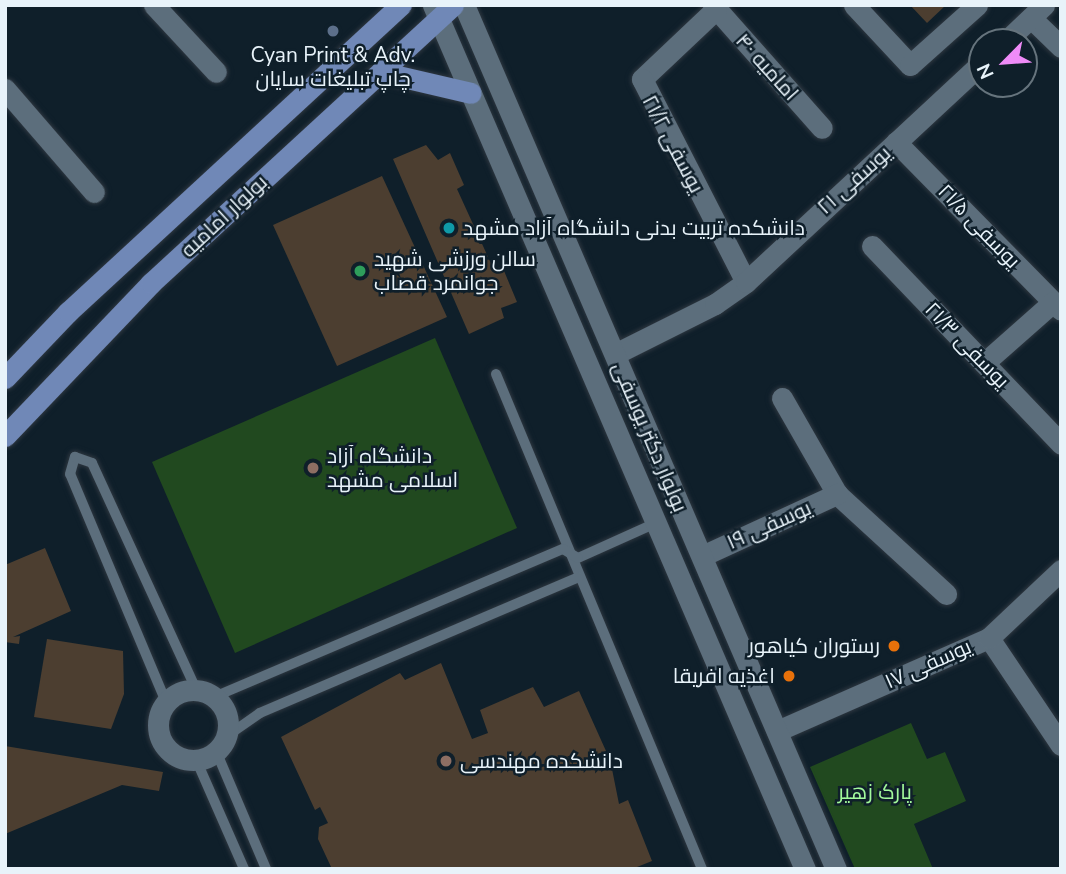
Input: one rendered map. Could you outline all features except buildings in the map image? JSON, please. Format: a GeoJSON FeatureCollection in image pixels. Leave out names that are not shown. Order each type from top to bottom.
{"type":"FeatureCollection","features":[{"type":"Feature","properties":{"kind":"main road","name":"بولوار امامیه"},"geometry":{"type":"LineString","coordinates":[[5,379],[68,312],[401,5]]}},
{"type":"Feature","properties":{"kind":"main road","name":"بولوار امامیه"},"geometry":{"type":"LineString","coordinates":[[5,436],[151,283],[381,72],[442,10]]}},
{"type":"Feature","properties":{"kind":"main road"},"geometry":{"type":"LineString","coordinates":[[381,72],[426,77],[471,93]]}},
{"type":"Feature","properties":{"kind":"street"},"geometry":{"type":"LineString","coordinates":[[154,5],[216,72]]}},
{"type":"Feature","properties":{"kind":"street","name":"بولوار دکتر یوسفی"},"geometry":{"type":"LineString","coordinates":[[464,5],[836,869]]}},
{"type":"Feature","properties":{"kind":"street"},"geometry":{"type":"LineString","coordinates":[[854,5],[910,65],[977,5]]}},
{"type":"Feature","properties":{"kind":"street","name":"یوسفی ۲۱/۲"},"geometry":{"type":"LineString","coordinates":[[715,7],[642,79],[746,282]]}},
{"type":"Feature","properties":{"kind":"street","name":"امامیه ۴۰"},"geometry":{"type":"LineString","coordinates":[[715,7],[822,128]]}},
{"type":"Feature","properties":{"kind":"street","name":"بولوار دکتر یوسفی"},"geometry":{"type":"LineString","coordinates":[[442,10],[471,93],[805,869]]}},
{"type":"Feature","properties":{"kind":"street"},"geometry":{"type":"LineString","coordinates":[[1020,28],[1038,12],[1061,47]]}},
{"type":"Feature","properties":{"kind":"street","name":"یوسفی ۲۱"},"geometry":{"type":"LineString","coordinates":[[615,354],[715,304],[746,282],[968,77]]}},
{"type":"Feature","properties":{"kind":"street"},"geometry":{"type":"LineString","coordinates":[[5,89],[94,192]]}},
{"type":"Feature","properties":{"kind":"street","name":"یوسفی ۲۱/۵"},"geometry":{"type":"LineString","coordinates":[[896,142],[1057,306]]}},
{"type":"Feature","properties":{"kind":"street","name":"یوسفی ۲۱/۳"},"geometry":{"type":"LineString","coordinates":[[872,246],[1061,444]]}},
{"type":"Feature","properties":{"kind":"street"},"geometry":{"type":"LineString","coordinates":[[984,363],[1057,306]]}},
{"type":"Feature","properties":{"kind":"street"},"geometry":{"type":"LineString","coordinates":[[782,398],[837,495],[946,594]]}},
{"type":"Feature","properties":{"kind":"street","name":"یوسفی ۱۹"},"geometry":{"type":"LineString","coordinates":[[702,556],[837,495]]}},
{"type":"Feature","properties":{"kind":"street","name":"یوسفی ۱۷"},"geometry":{"type":"LineString","coordinates":[[777,731],[989,638],[1061,570]]}},
{"type":"Feature","properties":{"kind":"street"},"geometry":{"type":"LineString","coordinates":[[989,638],[1061,745]]}},
{"type":"Feature","properties":{"kind":"street"},"geometry":{"type":"LineString","coordinates":[[205,693],[227,714],[221,743],[200,760],[181,758],[159,734],[166,702],[205,693]]}},
{"type":"Feature","properties":{"kind":"lane"},"geometry":{"type":"LineString","coordinates":[[496,374],[578,558],[576,578],[702,869]]}},
{"type":"Feature","properties":{"kind":"lane"},"geometry":{"type":"LineString","coordinates":[[166,702],[70,474],[75,457],[92,463],[205,693],[563,549],[578,558]]}},
{"type":"Feature","properties":{"kind":"lane"},"geometry":{"type":"LineString","coordinates":[[578,558],[656,523]]}},
{"type":"Feature","properties":{"kind":"lane"},"geometry":{"type":"LineString","coordinates":[[266,869],[221,743],[260,713],[576,578]]}},
{"type":"Feature","properties":{"kind":"lane"},"geometry":{"type":"LineString","coordinates":[[181,758],[198,764],[244,869]]}},
{"type":"Feature","properties":{"kind":"green space"},"geometry":{"type":"Polygon","coordinates":[[[435,338],[517,528],[235,653],[152,462],[435,338]]]}},
{"type":"Feature","properties":{"kind":"green space","name":"پارک زهیر"},"geometry":{"type":"Polygon","coordinates":[[[911,723],[927,759],[945,752],[966,801],[914,824],[933,869],[855,869],[810,767],[911,723]]]}},
{"type":"Feature","properties":{"kind":"place","name":"Cyan Print & Adv. چاپ تبلیغات سایان"},"geometry":{"type":"Point","coordinates":[333,31]}},
{"type":"Feature","properties":{"kind":"place","name":"دانشکده تربیت بدنی دانشگاه آزاد مشهد"},"geometry":{"type":"Point","coordinates":[449,228]}},
{"type":"Feature","properties":{"kind":"place","name":"سالن ورزشی شهید جوانمرد قصاب"},"geometry":{"type":"Point","coordinates":[360,271]}},
{"type":"Feature","properties":{"kind":"place","name":"دانشگاه آزاد اسلامی مشهد"},"geometry":{"type":"Point","coordinates":[313,468]}},
{"type":"Feature","properties":{"kind":"place","name":"رستوران کیاهور"},"geometry":{"type":"Point","coordinates":[894,646]}},
{"type":"Feature","properties":{"kind":"place","name":"اغذیه افریقا"},"geometry":{"type":"Point","coordinates":[789,676]}},
{"type":"Feature","properties":{"kind":"place","name":"دانشکده مهندسی"},"geometry":{"type":"Point","coordinates":[446,761]}}]}
